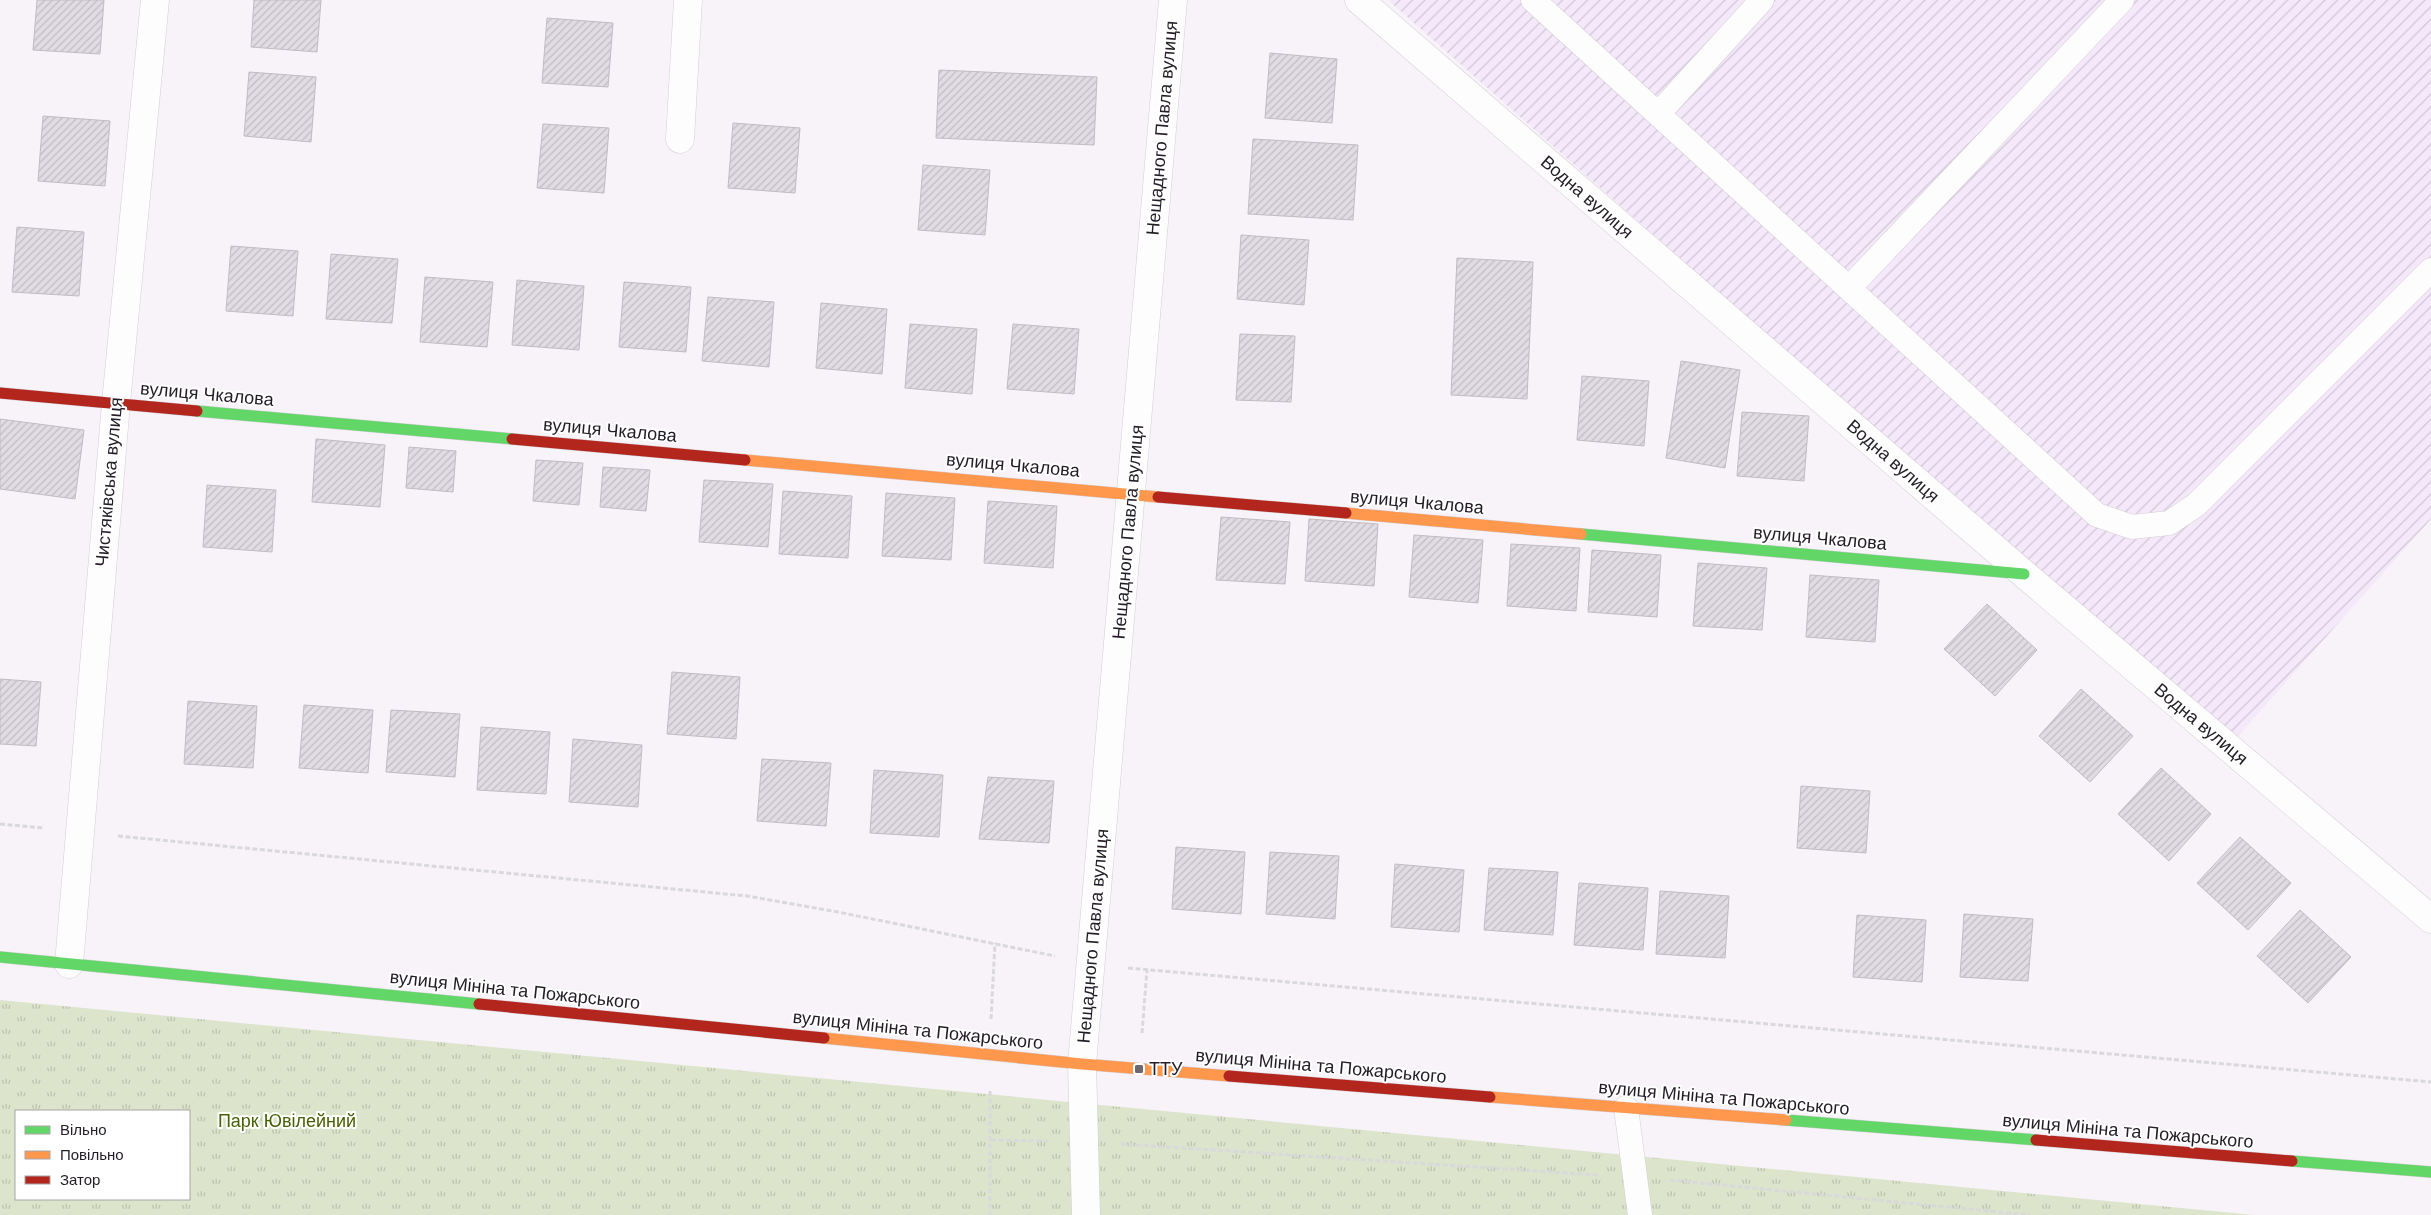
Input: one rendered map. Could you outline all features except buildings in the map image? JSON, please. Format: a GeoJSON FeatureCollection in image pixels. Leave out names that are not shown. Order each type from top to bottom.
{"type":"FeatureCollection","features":[{"type":"Feature","properties":{"kind":"street","name":"Чистяківська вулиця"},"geometry":{"type":"LineString","coordinates":[[69,964],[116,404],[155,0]]}},
{"type":"Feature","properties":{"kind":"street"},"geometry":{"type":"LineString","coordinates":[[680,139],[688,0]]}},
{"type":"Feature","properties":{"kind":"street","name":"Нещадного Павла вулиця"},"geometry":{"type":"LineString","coordinates":[[1086,1215],[1082,1064],[1173,0]]}},
{"type":"Feature","properties":{"kind":"street","name":"Водна вулиця"},"geometry":{"type":"LineString","coordinates":[[1359,0],[2024,574],[2431,919]]}},
{"type":"Feature","properties":{"kind":"street","name":"вулиця Чкалова"},"geometry":{"type":"LineString","coordinates":[[0,393],[2024,574]]}},
{"type":"Feature","properties":{"kind":"street","name":"вулиця Мініна та Пожарського"},"geometry":{"type":"LineString","coordinates":[[0,957],[1082,1064],[2431,1172]]}},
{"type":"Feature","properties":{"kind":"lane"},"geometry":{"type":"LineString","coordinates":[[1533,0],[2097,515],[2132,527],[2168,523],[2196,505],[2431,270]]}},
{"type":"Feature","properties":{"kind":"lane"},"geometry":{"type":"LineString","coordinates":[[1658,114],[1762,0]]}},
{"type":"Feature","properties":{"kind":"lane"},"geometry":{"type":"LineString","coordinates":[[1849,288],[2122,0]]}},
{"type":"Feature","properties":{"kind":"lane"},"geometry":{"type":"LineString","coordinates":[[1626,1108],[1640,1215]]}},
{"type":"Feature","properties":{"kind":"path"},"geometry":{"type":"LineString","coordinates":[[0,824],[747,896],[838,912],[1091,964],[1147,970],[2431,1082]]}},
{"type":"Feature","properties":{"kind":"path"},"geometry":{"type":"LineString","coordinates":[[1139,1069],[1147,970]]}},
{"type":"Feature","properties":{"kind":"path"},"geometry":{"type":"LineString","coordinates":[[991,1140],[1084,1142],[1635,1177],[2030,1215]]}},
{"type":"Feature","properties":{"kind":"shaded area"},"geometry":{"type":"Polygon","coordinates":[[[1388,0],[2431,0],[2431,519],[2230,745],[1388,0]]]}},
{"type":"Feature","properties":{"kind":"green space","name":"Парк Ювілейний"},"geometry":{"type":"Polygon","coordinates":[[[0,1000],[2254,1215],[0,1215],[0,1000]]]}},
{"type":"Feature","properties":{"kind":"traffic: fast"},"geometry":{"type":"LineString","coordinates":[[197,411],[512,439]]}},
{"type":"Feature","properties":{"kind":"traffic: fast"},"geometry":{"type":"LineString","coordinates":[[1581,534],[2024,574]]}},
{"type":"Feature","properties":{"kind":"traffic: fast"},"geometry":{"type":"LineString","coordinates":[[0,957],[479,1004]]}},
{"type":"Feature","properties":{"kind":"traffic: fast"},"geometry":{"type":"LineString","coordinates":[[1786,1120],[2036,1140]]}},
{"type":"Feature","properties":{"kind":"traffic: fast"},"geometry":{"type":"LineString","coordinates":[[2292,1161],[2431,1172]]}},
{"type":"Feature","properties":{"kind":"traffic: slow"},"geometry":{"type":"LineString","coordinates":[[745,460],[1158,497]]}},
{"type":"Feature","properties":{"kind":"traffic: slow"},"geometry":{"type":"LineString","coordinates":[[1346,513],[1581,534]]}},
{"type":"Feature","properties":{"kind":"traffic: slow"},"geometry":{"type":"LineString","coordinates":[[824,1038],[1082,1064],[1229,1076]]}},
{"type":"Feature","properties":{"kind":"traffic: slow"},"geometry":{"type":"LineString","coordinates":[[1490,1097],[1786,1120]]}},
{"type":"Feature","properties":{"kind":"traffic: jam"},"geometry":{"type":"LineString","coordinates":[[0,393],[197,411]]}},
{"type":"Feature","properties":{"kind":"traffic: jam"},"geometry":{"type":"LineString","coordinates":[[512,439],[745,460]]}},
{"type":"Feature","properties":{"kind":"traffic: jam"},"geometry":{"type":"LineString","coordinates":[[1158,497],[1346,513]]}},
{"type":"Feature","properties":{"kind":"traffic: jam"},"geometry":{"type":"LineString","coordinates":[[479,1004],[824,1038]]}},
{"type":"Feature","properties":{"kind":"traffic: jam"},"geometry":{"type":"LineString","coordinates":[[1229,1076],[1490,1097]]}},
{"type":"Feature","properties":{"kind":"traffic: jam"},"geometry":{"type":"LineString","coordinates":[[2036,1140],[2292,1161]]}},
{"type":"Feature","properties":{"kind":"place","name":"ТТУ"},"geometry":{"type":"Point","coordinates":[1139,1069]}}]}
